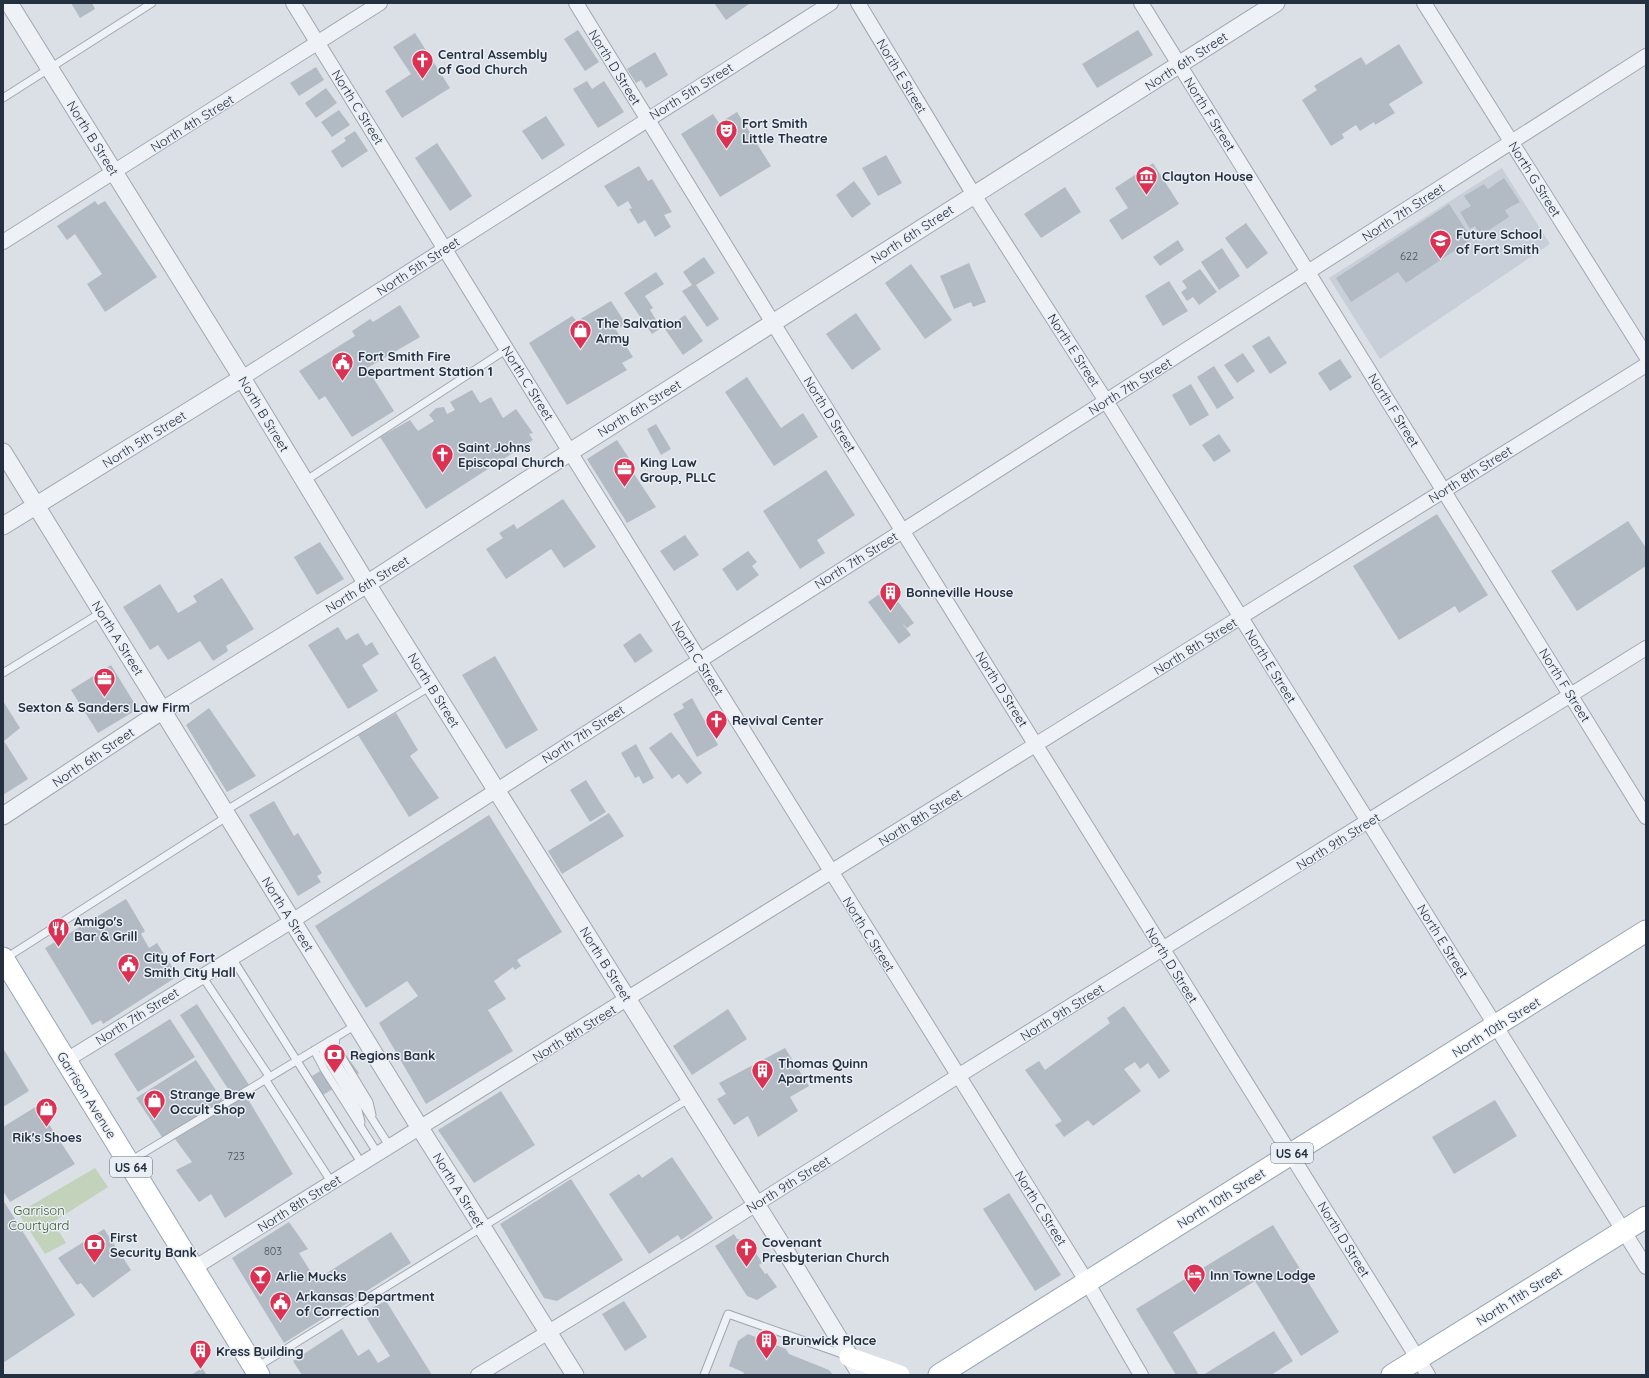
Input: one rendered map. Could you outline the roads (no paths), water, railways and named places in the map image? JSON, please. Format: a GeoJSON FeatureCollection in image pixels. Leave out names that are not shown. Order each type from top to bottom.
{"type":"FeatureCollection","features":[{"type":"Feature","properties":{"kind":"main road","name":"North 10th Street"},"geometry":{"type":"LineString","coordinates":[[938,1375],[1496,1027],[1646,931]]}},
{"type":"Feature","properties":{"kind":"main road","name":"Garrison Avenue"},"geometry":{"type":"LineString","coordinates":[[3,959],[257,1371]]}},
{"type":"Feature","properties":{"kind":"main road","name":"North 11th Street"},"geometry":{"type":"LineString","coordinates":[[1392,1375],[1423,1367],[1646,1217]]}},
{"type":"Feature","properties":{"kind":"main road"},"geometry":{"type":"LineString","coordinates":[[849,1357],[900,1375]]}},
{"type":"Feature","properties":{"kind":"street","name":"North B Street"},"geometry":{"type":"LineString","coordinates":[[9,3],[242,378],[367,584],[690,1098],[861,1375]]}},
{"type":"Feature","properties":{"kind":"street","name":"North C Street"},"geometry":{"type":"LineString","coordinates":[[293,3],[699,660],[1087,1282],[1141,1375]]}},
{"type":"Feature","properties":{"kind":"street","name":"North 4th Street"},"geometry":{"type":"LineString","coordinates":[[3,242],[380,3]]}},
{"type":"Feature","properties":{"kind":"street","name":"North D Street"},"geometry":{"type":"LineString","coordinates":[[576,3],[773,323],[1423,1367]]}},
{"type":"Feature","properties":{"kind":"street","name":"North 5th Street"},"geometry":{"type":"LineString","coordinates":[[3,526],[242,378],[831,3]]}},
{"type":"Feature","properties":{"kind":"street","name":"North E Street"},"geometry":{"type":"LineString","coordinates":[[858,3],[974,195],[1106,401],[1646,1267]]}},
{"type":"Feature","properties":{"kind":"street","name":"North F Street"},"geometry":{"type":"LineString","coordinates":[[1141,3],[1646,817]]}},
{"type":"Feature","properties":{"kind":"street","name":"North 6th Street"},"geometry":{"type":"LineString","coordinates":[[3,816],[163,710],[367,584],[570,452],[1276,3]]}},
{"type":"Feature","properties":{"kind":"street","name":"North G Street"},"geometry":{"type":"LineString","coordinates":[[1424,3],[1646,356]]}},
{"type":"Feature","properties":{"kind":"street","name":"North 7th Street"},"geometry":{"type":"LineString","coordinates":[[65,1061],[292,921],[496,789],[1646,56]]}},
{"type":"Feature","properties":{"kind":"street","name":"North 8th Street"},"geometry":{"type":"LineString","coordinates":[[194,1268],[1646,365]]}},
{"type":"Feature","properties":{"kind":"street","name":"North A Street"},"geometry":{"type":"LineString","coordinates":[[3,452],[356,1025],[575,1375]]}},
{"type":"Feature","properties":{"kind":"street","name":"North 9th Street"},"geometry":{"type":"LineString","coordinates":[[478,1375],[756,1204],[958,1076],[1369,822],[1646,648]]}},
{"type":"Feature","properties":{"kind":"lane"},"geometry":{"type":"LineString","coordinates":[[3,98],[152,3]]}},
{"type":"Feature","properties":{"kind":"lane"},"geometry":{"type":"LineString","coordinates":[[304,481],[507,349]]}},
{"type":"Feature","properties":{"kind":"lane"},"geometry":{"type":"LineString","coordinates":[[3,673],[102,612]]}},
{"type":"Feature","properties":{"kind":"lane"},"geometry":{"type":"LineString","coordinates":[[3,959],[226,814],[431,686]]}},
{"type":"Feature","properties":{"kind":"lane"},"geometry":{"type":"LineString","coordinates":[[232,958],[362,1164]]}},
{"type":"Feature","properties":{"kind":"lane"},"geometry":{"type":"LineString","coordinates":[[202,976],[267,1077],[332,1183]]}},
{"type":"Feature","properties":{"kind":"lane"},"geometry":{"type":"LineString","coordinates":[[128,1162],[267,1077],[356,1025]]}},
{"type":"Feature","properties":{"kind":"lane"},"geometry":{"type":"LineString","coordinates":[[336,1037],[335,1046],[369,1102],[372,1119]]}},
{"type":"Feature","properties":{"kind":"lane"},"geometry":{"type":"LineString","coordinates":[[326,1043],[336,1062],[372,1119],[384,1150]]}},
{"type":"Feature","properties":{"kind":"lane"},"geometry":{"type":"LineString","coordinates":[[326,1043],[323,1053],[358,1110],[362,1128]]}},
{"type":"Feature","properties":{"kind":"lane"},"geometry":{"type":"LineString","coordinates":[[314,1050],[324,1069],[362,1128],[384,1150]]}},
{"type":"Feature","properties":{"kind":"lane"},"geometry":{"type":"LineString","coordinates":[[257,1371],[482,1226],[690,1098]]}},
{"type":"Feature","properties":{"kind":"lane"},"geometry":{"type":"LineString","coordinates":[[704,1375],[728,1314],[849,1357]]}},
{"type":"Feature","properties":{"kind":"place","name":"Central Assembly of God Church"},"geometry":{"type":"Point","coordinates":[423,80]}},
{"type":"Feature","properties":{"kind":"place","name":"Fort Smith Little Theatre"},"geometry":{"type":"Point","coordinates":[726,150]}},
{"type":"Feature","properties":{"kind":"place","name":"Clayton House"},"geometry":{"type":"Point","coordinates":[1147,196]}},
{"type":"Feature","properties":{"kind":"place","name":"Future School of Fort Smith"},"geometry":{"type":"Point","coordinates":[1440,260]}},
{"type":"Feature","properties":{"kind":"place","name":"The Salvation Army"},"geometry":{"type":"Point","coordinates":[581,350]}},
{"type":"Feature","properties":{"kind":"place","name":"Fort Smith Fire Department Station 1"},"geometry":{"type":"Point","coordinates":[342,382]}},
{"type":"Feature","properties":{"kind":"place","name":"Saint Johns Episcopal Church"},"geometry":{"type":"Point","coordinates":[442,474]}},
{"type":"Feature","properties":{"kind":"place","name":"King Law Group, PLLC"},"geometry":{"type":"Point","coordinates":[625,488]}},
{"type":"Feature","properties":{"kind":"place","name":"Bonneville House"},"geometry":{"type":"Point","coordinates":[891,612]}},
{"type":"Feature","properties":{"kind":"place","name":"Sexton & Sanders Law Firm"},"geometry":{"type":"Point","coordinates":[104,698]}},
{"type":"Feature","properties":{"kind":"place","name":"Revival Center"},"geometry":{"type":"Point","coordinates":[716,740]}},
{"type":"Feature","properties":{"kind":"place","name":"Amigo's Bar & Grill"},"geometry":{"type":"Point","coordinates":[59,948]}},
{"type":"Feature","properties":{"kind":"place","name":"City of Fort Smith City Hall"},"geometry":{"type":"Point","coordinates":[129,984]}},
{"type":"Feature","properties":{"kind":"place","name":"Regions Bank"},"geometry":{"type":"Point","coordinates":[335,1074]}},
{"type":"Feature","properties":{"kind":"place","name":"Thomas Quinn Apartments"},"geometry":{"type":"Point","coordinates":[763,1090]}},
{"type":"Feature","properties":{"kind":"place","name":"Strange Brew Occult Shop"},"geometry":{"type":"Point","coordinates":[155,1120]}},
{"type":"Feature","properties":{"kind":"place","name":"Rik's Shoes"},"geometry":{"type":"Point","coordinates":[47,1128]}},
{"type":"Feature","properties":{"kind":"place","name":"First Security Bank"},"geometry":{"type":"Point","coordinates":[95,1264]}},
{"type":"Feature","properties":{"kind":"place","name":"Covenant Presbyterian Church"},"geometry":{"type":"Point","coordinates":[746,1268]}},
{"type":"Feature","properties":{"kind":"place","name":"Inn Towne Lodge"},"geometry":{"type":"Point","coordinates":[1195,1294]}},
{"type":"Feature","properties":{"kind":"place","name":"Arlie Mucks"},"geometry":{"type":"Point","coordinates":[260,1296]}},
{"type":"Feature","properties":{"kind":"place","name":"Arkansas Department of Correction"},"geometry":{"type":"Point","coordinates":[280,1322]}},
{"type":"Feature","properties":{"kind":"place","name":"Brunwick Place"},"geometry":{"type":"Point","coordinates":[767,1360]}},
{"type":"Feature","properties":{"kind":"place","name":"Kress Building"},"geometry":{"type":"Point","coordinates":[201,1370]}},
{"type":"Feature","properties":{"kind":"park label","name":"Garrison Courtyard"},"geometry":{"type":"Point","coordinates":[39,1218]}}]}
